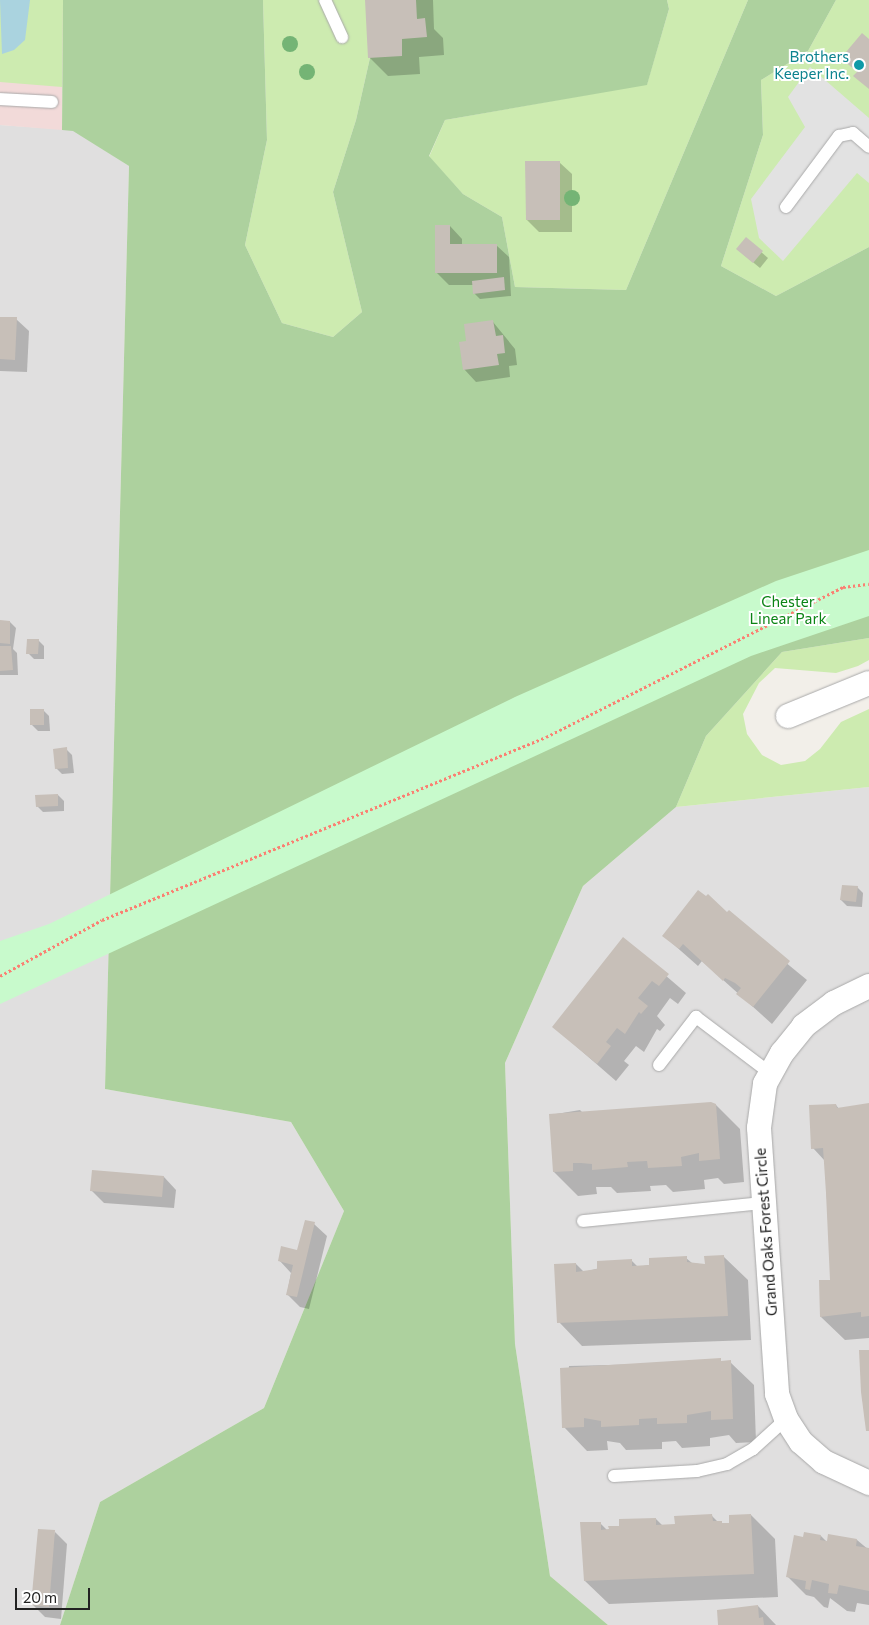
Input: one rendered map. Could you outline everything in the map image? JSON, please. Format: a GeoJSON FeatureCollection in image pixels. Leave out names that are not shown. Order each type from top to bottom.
{"type":"FeatureCollection","features":[{"type":"Feature","properties":{"kind":"street"},"geometry":{"type":"LineString","coordinates":[[788,716],[869,683]]}},
{"type":"Feature","properties":{"kind":"street","name":"Grand Oaks Forest Circle"},"geometry":{"type":"LineString","coordinates":[[869,986],[834,1003],[804,1026],[782,1053],[765,1084],[759,1128],[777,1394],[786,1419],[801,1442],[824,1462],[869,1483]]}},
{"type":"Feature","properties":{"kind":"lane"},"geometry":{"type":"LineString","coordinates":[[325,0],[342,37]]}},
{"type":"Feature","properties":{"kind":"lane"},"geometry":{"type":"LineString","coordinates":[[0,99],[52,102]]}},
{"type":"Feature","properties":{"kind":"lane"},"geometry":{"type":"LineString","coordinates":[[786,207],[839,136],[854,133],[869,147]]}},
{"type":"Feature","properties":{"kind":"lane"},"geometry":{"type":"LineString","coordinates":[[659,1065],[696,1017],[770,1073]]}},
{"type":"Feature","properties":{"kind":"lane"},"geometry":{"type":"LineString","coordinates":[[583,1221],[764,1204]]}},
{"type":"Feature","properties":{"kind":"lane"},"geometry":{"type":"LineString","coordinates":[[614,1476],[697,1471],[726,1464],[753,1449],[786,1419]]}},
{"type":"Feature","properties":{"kind":"path"},"geometry":{"type":"LineString","coordinates":[[0,976],[102,920],[546,737],[843,587],[869,584]]}},
{"type":"Feature","properties":{"kind":"shaded area"},"geometry":{"type":"Polygon","coordinates":[[[0,0],[63,0],[62,130],[0,125],[0,0]]]}},
{"type":"Feature","properties":{"kind":"shaded area"},"geometry":{"type":"Polygon","coordinates":[[[810,67],[869,118],[869,183],[857,173],[783,261],[759,238],[751,199],[805,127],[788,97],[810,67]]]}},
{"type":"Feature","properties":{"kind":"shaded area"},"geometry":{"type":"Polygon","coordinates":[[[0,125],[73,130],[129,166],[105,1089],[291,1122],[344,1211],[264,1408],[100,1502],[60,1625],[0,1625],[0,125]]]}},
{"type":"Feature","properties":{"kind":"shaded area"},"geometry":{"type":"Polygon","coordinates":[[[869,787],[869,1625],[608,1625],[550,1576],[515,1344],[505,1063],[583,886],[676,807],[869,787]]]}},
{"type":"Feature","properties":{"kind":"green space"},"geometry":{"type":"Polygon","coordinates":[[[0,0],[63,0],[62,87],[0,82],[0,0]]]}},
{"type":"Feature","properties":{"kind":"green space"},"geometry":{"type":"Polygon","coordinates":[[[63,0],[263,0],[267,140],[245,245],[282,323],[333,337],[362,312],[333,192],[356,120],[383,0],[667,0],[669,9],[647,85],[445,120],[429,156],[463,194],[502,217],[515,287],[626,290],[748,0],[836,0],[808,51],[761,80],[763,135],[721,266],[776,296],[869,247],[869,638],[782,652],[706,736],[676,807],[583,886],[505,1063],[515,1344],[550,1576],[608,1625],[60,1625],[100,1502],[264,1408],[344,1211],[291,1122],[105,1089],[129,166],[73,131],[62,130],[63,0]]]}},
{"type":"Feature","properties":{"kind":"green space"},"geometry":{"type":"Polygon","coordinates":[[[263,0],[383,0],[356,120],[333,192],[362,312],[333,337],[282,323],[245,245],[267,140],[263,0]]]}},
{"type":"Feature","properties":{"kind":"green space"},"geometry":{"type":"Polygon","coordinates":[[[667,0],[748,0],[626,290],[515,287],[502,217],[463,194],[429,157],[445,120],[647,84],[669,9],[667,0]]]}},
{"type":"Feature","properties":{"kind":"green space"},"geometry":{"type":"Polygon","coordinates":[[[836,0],[869,0],[869,247],[776,296],[721,266],[763,135],[761,80],[808,51],[836,0]]]}},
{"type":"Feature","properties":{"kind":"green space","name":"Chester Linear Park"},"geometry":{"type":"Polygon","coordinates":[[[869,550],[869,616],[751,656],[0,1004],[0,941],[49,924],[515,697],[776,581],[869,550]]]}},
{"type":"Feature","properties":{"kind":"green space"},"geometry":{"type":"Polygon","coordinates":[[[869,638],[869,660],[858,666],[836,673],[775,668],[759,683],[743,714],[747,734],[762,755],[781,765],[805,761],[820,749],[841,722],[869,709],[869,787],[676,807],[706,736],[782,652],[869,638]]]}},
{"type":"Feature","properties":{"kind":"water"},"geometry":{"type":"Polygon","coordinates":[[[0,0],[30,0],[25,40],[14,50],[2,54],[0,0]]]}},
{"type":"Feature","properties":{"kind":"building"},"geometry":{"type":"Polygon","coordinates":[[[365,0],[416,0],[417,19],[425,18],[427,37],[402,39],[402,56],[368,58],[365,0]]]}},
{"type":"Feature","properties":{"kind":"building","name":"Brothers Keeper Inc."},"geometry":{"type":"Polygon","coordinates":[[[862,33],[869,39],[869,89],[853,76],[857,72],[841,58],[862,33]]]}},
{"type":"Feature","properties":{"kind":"building"},"geometry":{"type":"Polygon","coordinates":[[[525,161],[560,161],[560,220],[526,220],[525,161]]]}},
{"type":"Feature","properties":{"kind":"building"},"geometry":{"type":"Polygon","coordinates":[[[435,225],[450,225],[450,244],[497,244],[497,273],[435,273],[435,225]]]}},
{"type":"Feature","properties":{"kind":"building"},"geometry":{"type":"Polygon","coordinates":[[[746,237],[763,251],[753,263],[736,249],[746,237]]]}},
{"type":"Feature","properties":{"kind":"building"},"geometry":{"type":"Polygon","coordinates":[[[504,277],[505,290],[473,294],[472,281],[504,277]]]}},
{"type":"Feature","properties":{"kind":"building"},"geometry":{"type":"Polygon","coordinates":[[[0,317],[17,317],[15,360],[0,359],[0,317]]]}},
{"type":"Feature","properties":{"kind":"building"},"geometry":{"type":"Polygon","coordinates":[[[493,320],[496,336],[503,335],[505,353],[497,354],[499,365],[463,370],[459,342],[466,341],[464,324],[493,320]]]}},
{"type":"Feature","properties":{"kind":"building"},"geometry":{"type":"Polygon","coordinates":[[[0,620],[10,621],[10,644],[0,643],[0,620]]]}},
{"type":"Feature","properties":{"kind":"building"},"geometry":{"type":"Polygon","coordinates":[[[27,639],[39,639],[38,654],[26,654],[27,639]]]}},
{"type":"Feature","properties":{"kind":"building"},"geometry":{"type":"Polygon","coordinates":[[[0,646],[11,646],[13,670],[0,671],[0,646]]]}},
{"type":"Feature","properties":{"kind":"building"},"geometry":{"type":"Polygon","coordinates":[[[30,709],[44,709],[44,725],[30,725],[30,709]]]}},
{"type":"Feature","properties":{"kind":"building"},"geometry":{"type":"Polygon","coordinates":[[[67,747],[68,768],[55,769],[53,749],[67,747]]]}},
{"type":"Feature","properties":{"kind":"building"},"geometry":{"type":"Polygon","coordinates":[[[58,794],[58,806],[36,807],[35,795],[58,794]]]}},
{"type":"Feature","properties":{"kind":"building"},"geometry":{"type":"Polygon","coordinates":[[[842,885],[858,886],[856,902],[840,900],[842,885]]]}},
{"type":"Feature","properties":{"kind":"building"},"geometry":{"type":"Polygon","coordinates":[[[698,890],[706,896],[708,894],[727,912],[729,910],[790,961],[753,1007],[736,994],[741,988],[735,983],[725,978],[723,981],[683,944],[679,949],[662,936],[698,890]]]}},
{"type":"Feature","properties":{"kind":"building"},"geometry":{"type":"Polygon","coordinates":[[[623,937],[669,974],[659,986],[652,981],[638,998],[648,1006],[641,1014],[639,1012],[625,1034],[617,1028],[606,1042],[611,1046],[597,1064],[552,1027],[623,937]]]}},
{"type":"Feature","properties":{"kind":"building"},"geometry":{"type":"Polygon","coordinates":[[[711,1102],[716,1104],[720,1159],[699,1161],[699,1153],[681,1157],[682,1166],[648,1168],[647,1161],[627,1162],[628,1167],[592,1170],[592,1164],[573,1163],[573,1171],[553,1172],[549,1114],[711,1102]]]}},
{"type":"Feature","properties":{"kind":"building"},"geometry":{"type":"Polygon","coordinates":[[[869,1103],[869,1316],[861,1317],[861,1312],[820,1317],[819,1280],[830,1280],[826,1193],[823,1148],[811,1149],[809,1105],[836,1104],[837,1108],[869,1103]]]}},
{"type":"Feature","properties":{"kind":"building"},"geometry":{"type":"Polygon","coordinates":[[[92,1170],[164,1176],[162,1197],[90,1191],[92,1170]]]}},
{"type":"Feature","properties":{"kind":"building"},"geometry":{"type":"Polygon","coordinates":[[[305,1220],[315,1222],[297,1297],[286,1295],[293,1265],[278,1261],[281,1246],[297,1250],[305,1220]]]}},
{"type":"Feature","properties":{"kind":"building"},"geometry":{"type":"Polygon","coordinates":[[[724,1255],[728,1316],[557,1323],[554,1264],[576,1263],[576,1272],[597,1269],[597,1261],[632,1259],[632,1266],[649,1265],[649,1258],[687,1256],[687,1262],[705,1264],[704,1256],[724,1255]]]}},
{"type":"Feature","properties":{"kind":"building"},"geometry":{"type":"Polygon","coordinates":[[[859,1350],[869,1350],[869,1431],[866,1431],[861,1392],[859,1350]]]}},
{"type":"Feature","properties":{"kind":"building"},"geometry":{"type":"Polygon","coordinates":[[[721,1358],[721,1361],[731,1360],[733,1419],[711,1420],[711,1411],[687,1415],[687,1423],[657,1424],[657,1418],[639,1419],[639,1425],[601,1427],[601,1421],[584,1418],[584,1427],[562,1428],[560,1368],[721,1358]]]}},
{"type":"Feature","properties":{"kind":"building"},"geometry":{"type":"Polygon","coordinates":[[[712,1514],[713,1521],[729,1523],[729,1515],[751,1514],[754,1574],[584,1581],[580,1522],[601,1522],[601,1530],[609,1529],[608,1526],[619,1526],[619,1519],[656,1518],[656,1525],[675,1524],[674,1516],[712,1514]]]}},
{"type":"Feature","properties":{"kind":"building"},"geometry":{"type":"Polygon","coordinates":[[[38,1529],[55,1530],[49,1607],[31,1605],[38,1529]]]}},
{"type":"Feature","properties":{"kind":"building"},"geometry":{"type":"Polygon","coordinates":[[[804,1532],[821,1535],[820,1540],[827,1541],[828,1534],[857,1539],[856,1546],[869,1548],[869,1591],[839,1585],[837,1594],[828,1593],[829,1584],[812,1580],[810,1590],[805,1589],[806,1581],[786,1577],[794,1535],[803,1537],[804,1532]]]}},
{"type":"Feature","properties":{"kind":"building"},"geometry":{"type":"Polygon","coordinates":[[[758,1605],[759,1618],[763,1617],[764,1625],[718,1625],[717,1610],[758,1605]]]}},
{"type":"Feature","properties":{"kind":"place","name":"Brothers Keeper Inc."},"geometry":{"type":"Point","coordinates":[859,65]}}]}
